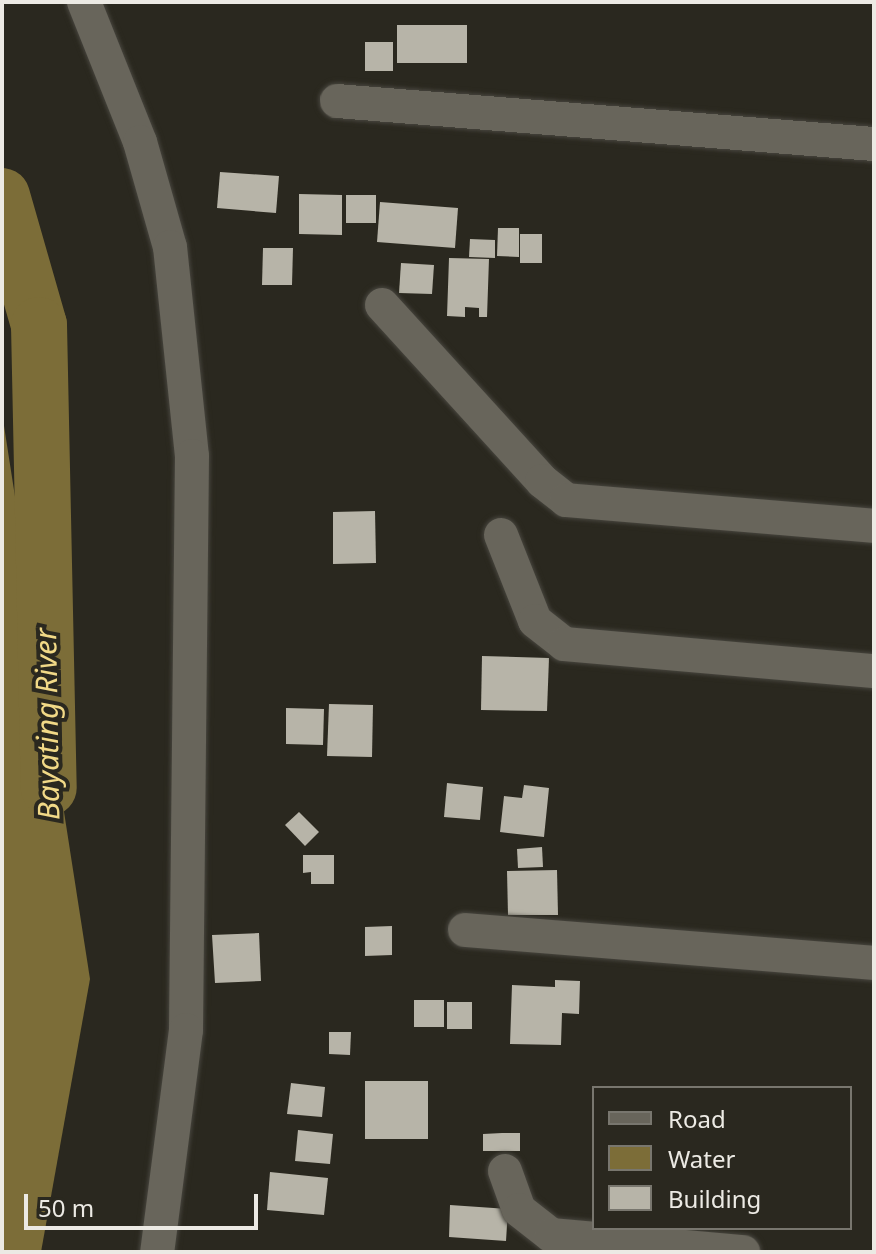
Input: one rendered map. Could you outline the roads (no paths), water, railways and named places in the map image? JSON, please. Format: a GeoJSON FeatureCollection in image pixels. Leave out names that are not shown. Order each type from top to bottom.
{"type":"FeatureCollection","features":[{"type":"Feature","properties":{"kind":"street"},"geometry":{"type":"LineString","coordinates":[[84,2],[140,142],[170,247],[192,456],[186,1030],[157,1252]]}},
{"type":"Feature","properties":{"kind":"street"},"geometry":{"type":"LineString","coordinates":[[337,101],[874,144]]}},
{"type":"Feature","properties":{"kind":"street"},"geometry":{"type":"LineString","coordinates":[[382,305],[542,481],[566,500],[874,526]]}},
{"type":"Feature","properties":{"kind":"street"},"geometry":{"type":"LineString","coordinates":[[501,535],[535,621],[564,644],[874,671]]}},
{"type":"Feature","properties":{"kind":"street"},"geometry":{"type":"LineString","coordinates":[[465,930],[874,963]]}},
{"type":"Feature","properties":{"kind":"street"},"geometry":{"type":"LineString","coordinates":[[505,1171],[519,1210],[551,1235],[743,1252]]}},
{"type":"Feature","properties":{"kind":"water"},"geometry":{"type":"Polygon","coordinates":[[[2,413],[90,979],[41,1252],[2,1252],[2,413]]]}},
{"type":"Feature","properties":{"kind":"waterway","name":"Bayating River"},"geometry":{"type":"LineString","coordinates":[[2,196],[39,325],[49,788]]}}]}
